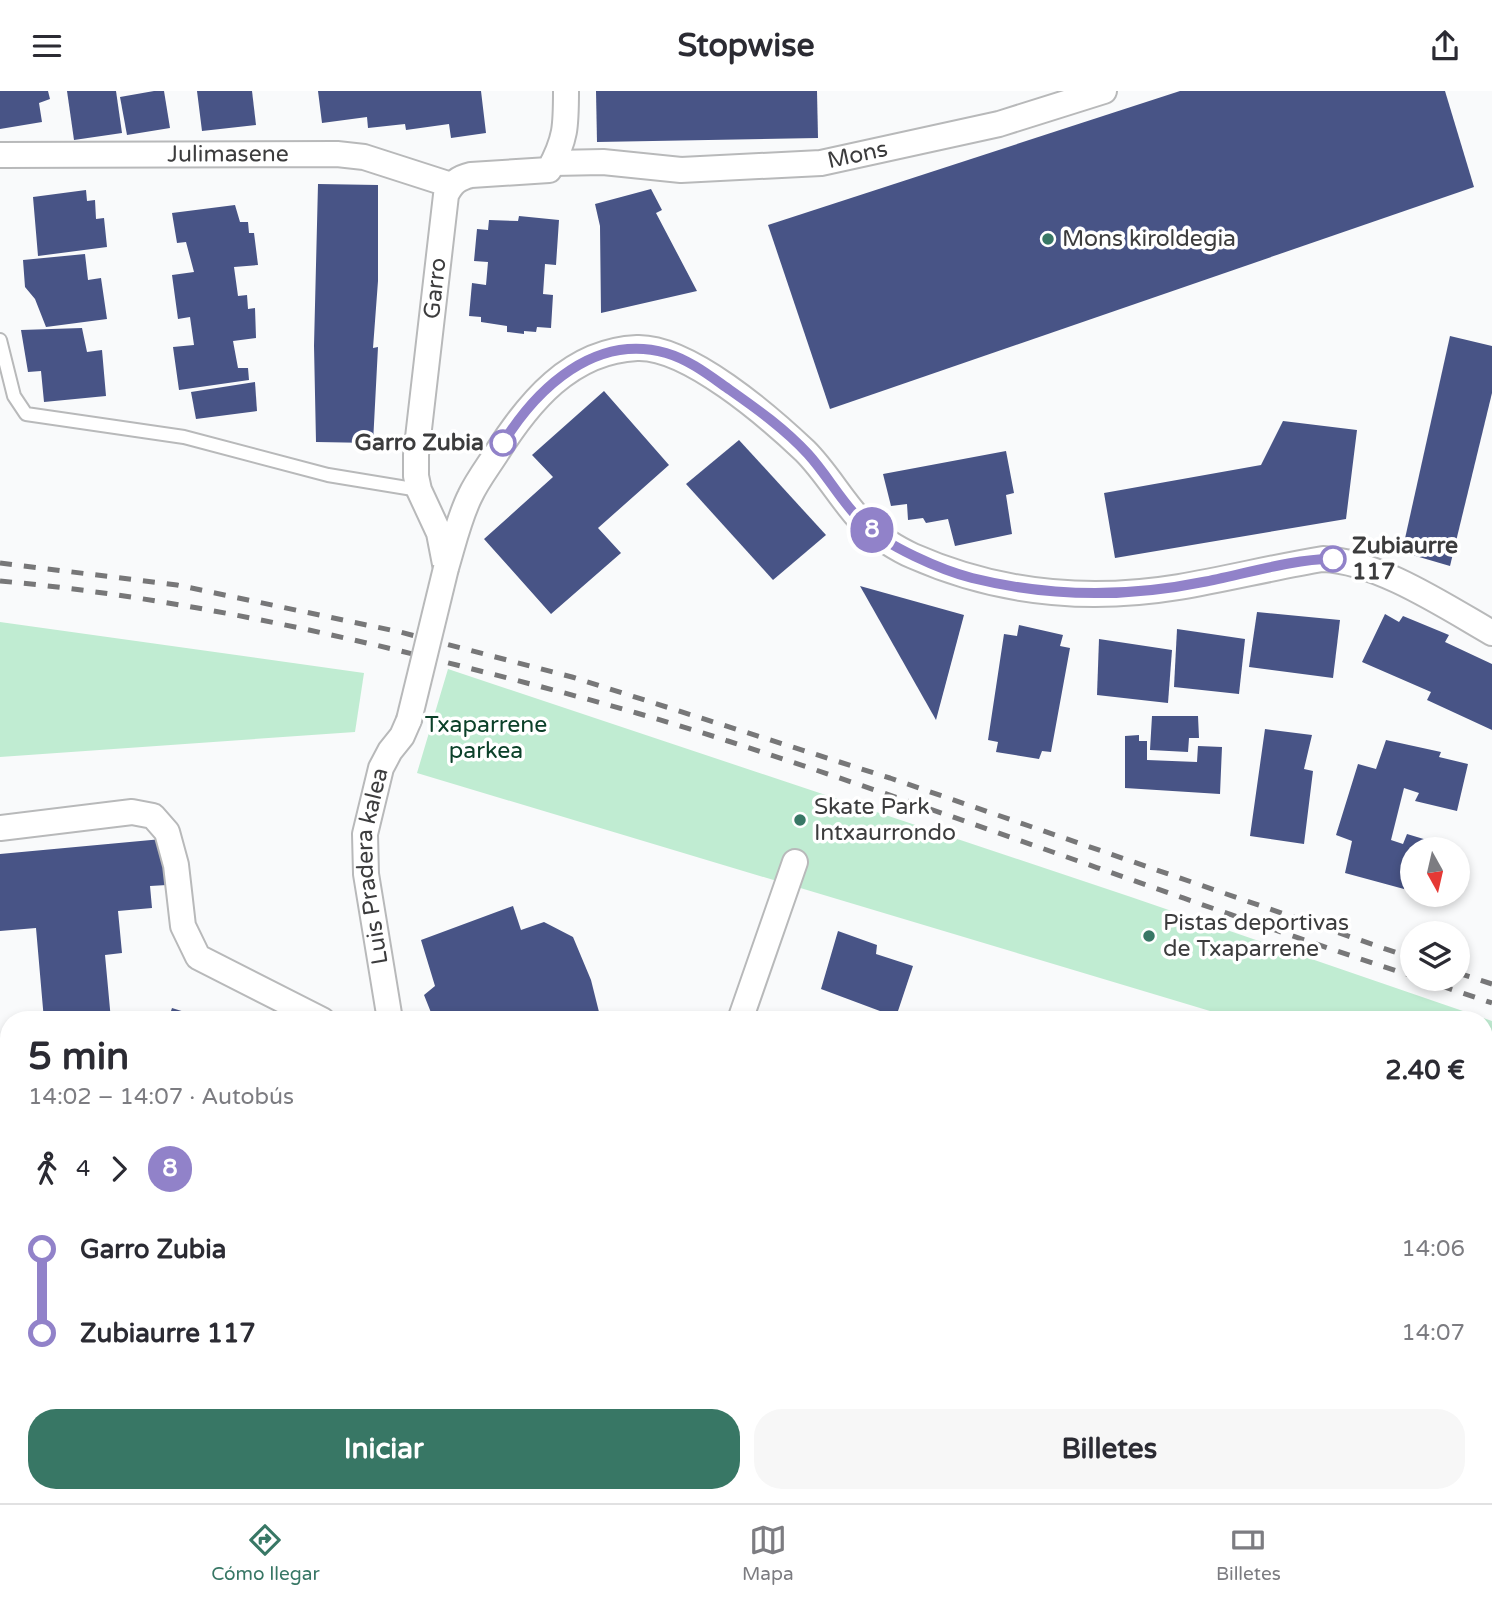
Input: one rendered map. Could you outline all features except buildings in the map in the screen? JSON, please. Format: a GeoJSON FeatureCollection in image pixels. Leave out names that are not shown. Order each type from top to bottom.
{"type":"FeatureCollection","features":[{"type":"Feature","properties":{"kind":"street","name":"Mons"},"geometry":{"type":"LineString","coordinates":[[553,163],[603,162],[681,170],[821,163],[999,124],[1104,91]]}},
{"type":"Feature","properties":{"kind":"street"},"geometry":{"type":"LineString","coordinates":[[451,185],[460,178],[471,175],[549,170],[562,148],[566,131],[564,95]]}},
{"type":"Feature","properties":{"kind":"street"},"geometry":{"type":"LineString","coordinates":[[566,131],[603,162]]}},
{"type":"Feature","properties":{"kind":"street","name":"Julimasene"},"geometry":{"type":"LineString","coordinates":[[0,155],[317,154],[363,157],[451,185]]}},
{"type":"Feature","properties":{"kind":"street","name":"Garro"},"geometry":{"type":"LineString","coordinates":[[446,568],[439,533],[416,475],[416,455],[443,213],[451,185]]}},
{"type":"Feature","properties":{"kind":"street","name":"Luis Pradera kalea"},"geometry":{"type":"LineString","coordinates":[[389,1011],[366,874],[365,834],[381,768],[409,720],[446,568],[469,497],[517,420],[539,395],[570,368],[600,355],[638,348],[666,353],[689,362],[751,405],[808,454],[864,525],[910,555],[970,577],[1029,590],[1085,595],[1130,593],[1178,587],[1323,559],[1343,560],[1395,581],[1492,633]]}},
{"type":"Feature","properties":{"kind":"street"},"geometry":{"type":"LineString","coordinates":[[423,495],[435,507],[448,508],[469,497]]}},
{"type":"Feature","properties":{"kind":"street"},"geometry":{"type":"LineString","coordinates":[[0,828],[132,812],[153,816],[167,832],[173,846],[183,926],[198,957],[304,1011]]}},
{"type":"Feature","properties":{"kind":"street"},"geometry":{"type":"LineString","coordinates":[[743,1011],[795,862]]}},
{"type":"Feature","properties":{"kind":"lane"},"geometry":{"type":"LineString","coordinates":[[0,340],[14,396],[26,414],[184,437],[328,475],[423,495]]}},
{"type":"Feature","properties":{"kind":"green space"},"geometry":{"type":"Polygon","coordinates":[[[0,622],[364,673],[355,732],[0,757],[0,622]]]}},
{"type":"Feature","properties":{"kind":"green space","name":"Txaparrene parkea"},"geometry":{"type":"Polygon","coordinates":[[[448,669],[1463,1011],[1210,1011],[417,773],[448,669]]]}},
{"type":"Feature","properties":{"kind":"railway"},"geometry":{"type":"LineString","coordinates":[[0,563],[177,585],[400,632],[572,677],[890,778],[1400,954]]}},
{"type":"Feature","properties":{"kind":"railway"},"geometry":{"type":"LineString","coordinates":[[0,581],[106,593],[265,621],[421,656],[614,706],[814,769],[1400,972]]}},
{"type":"Feature","properties":{"kind":"railway"},"geometry":{"type":"LineString","coordinates":[[1470,977],[1492,984]]}},
{"type":"Feature","properties":{"kind":"railway"},"geometry":{"type":"LineString","coordinates":[[1456,991],[1492,1003]]}},
{"type":"Feature","properties":{"kind":"bus line","name":"8"},"geometry":{"type":"LineString","coordinates":[[503,443],[517,420],[539,395],[570,368],[600,355],[638,348],[666,353],[689,362],[762,412],[808,454],[864,525],[910,555],[970,577],[1029,590],[1085,595],[1130,593],[1333,559]]}},
{"type":"Feature","properties":{"kind":"place","name":"Mons kiroldegia"},"geometry":{"type":"Point","coordinates":[1048,239]}},
{"type":"Feature","properties":{"kind":"place","name":"Garro Zubia"},"geometry":{"type":"Point","coordinates":[503,443]}},
{"type":"Feature","properties":{"kind":"place","name":"Zubiaurre 117"},"geometry":{"type":"Point","coordinates":[1333,559]}},
{"type":"Feature","properties":{"kind":"place","name":"Skate Park Intxaurrondo"},"geometry":{"type":"Point","coordinates":[800,820]}},
{"type":"Feature","properties":{"kind":"place","name":"Pistas deportivas de Txaparrene"},"geometry":{"type":"Point","coordinates":[1149,936]}}]}
